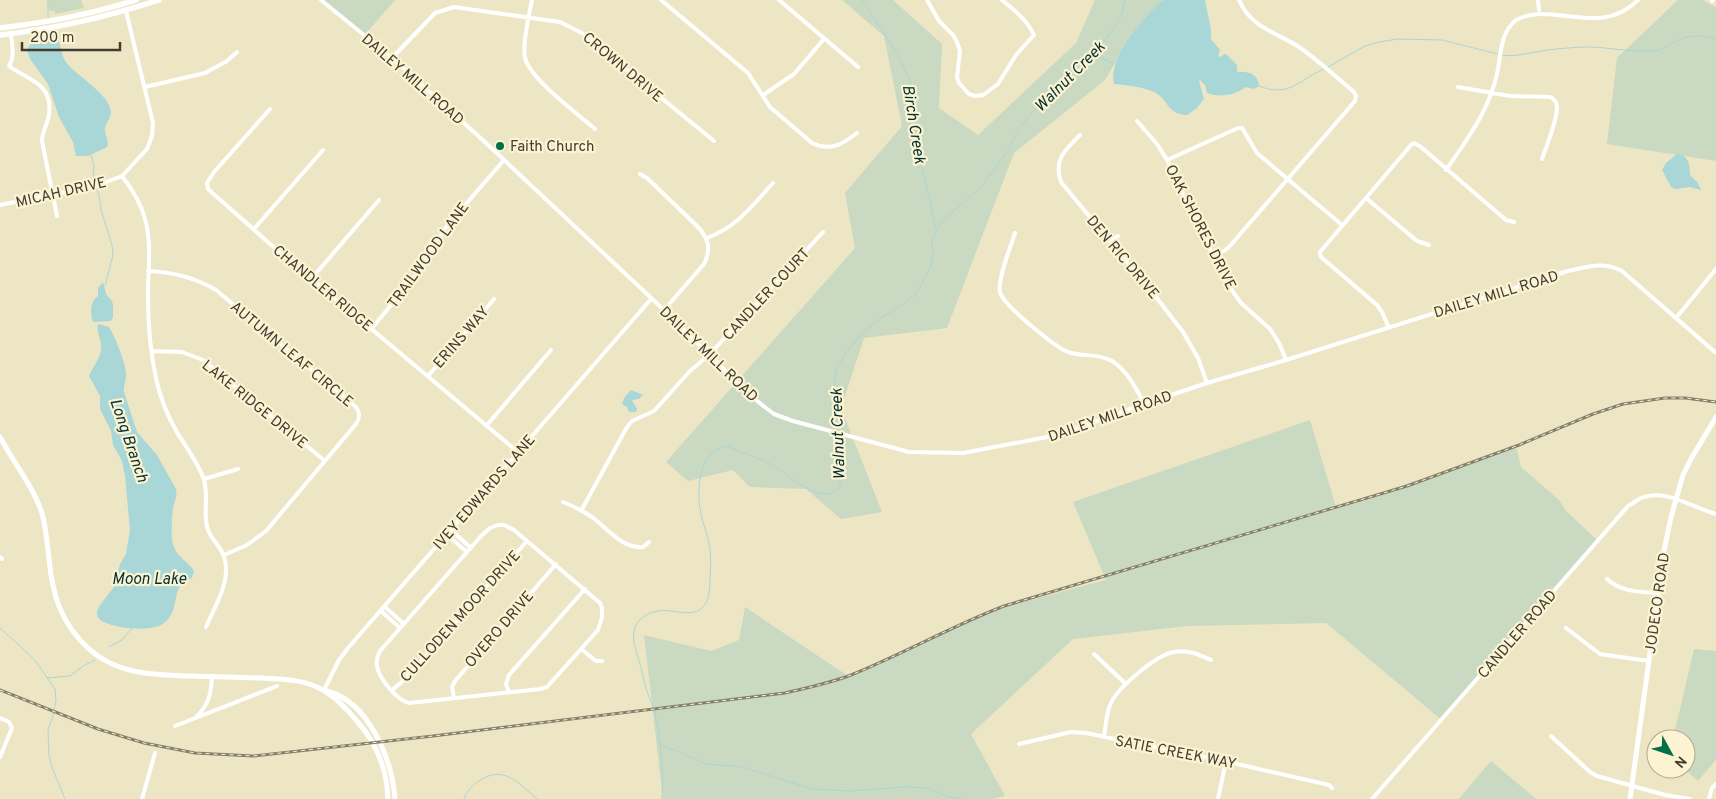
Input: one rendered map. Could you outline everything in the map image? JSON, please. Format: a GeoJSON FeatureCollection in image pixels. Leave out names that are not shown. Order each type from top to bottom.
{"type":"FeatureCollection","features":[{"type":"Feature","properties":{"kind":"main road"},"geometry":{"type":"LineString","coordinates":[[0,28],[56,21],[115,7],[122,1],[136,0]]}},
{"type":"Feature","properties":{"kind":"main road"},"geometry":{"type":"LineString","coordinates":[[126,11],[129,4],[136,0]]}},
{"type":"Feature","properties":{"kind":"main road"},"geometry":{"type":"LineString","coordinates":[[0,35],[59,28],[126,11],[159,0]]}},
{"type":"Feature","properties":{"kind":"main road"},"geometry":{"type":"LineString","coordinates":[[114,14],[119,11],[122,1]]}},
{"type":"Feature","properties":{"kind":"street","name":"DAILEY MILL ROAD"},"geometry":{"type":"LineString","coordinates":[[321,0],[392,58],[504,160],[664,310],[751,396],[774,414],[792,421],[909,452],[963,453],[1058,436],[1207,383],[1595,265],[1607,266],[1622,271],[1716,353]]}},
{"type":"Feature","properties":{"kind":"street"},"geometry":{"type":"LineString","coordinates":[[532,0],[524,52],[529,68],[544,84],[596,129]]}},
{"type":"Feature","properties":{"kind":"street"},"geometry":{"type":"LineString","coordinates":[[661,0],[748,73],[770,107],[812,143],[826,148],[840,145],[857,133]]}},
{"type":"Feature","properties":{"kind":"street"},"geometry":{"type":"LineString","coordinates":[[779,0],[858,68]]}},
{"type":"Feature","properties":{"kind":"street"},"geometry":{"type":"LineString","coordinates":[[926,0],[939,21],[953,35],[957,42],[960,51],[957,77],[959,83],[969,94],[976,96],[983,95],[998,84],[1016,55],[1034,35],[1019,14],[1002,0]]}},
{"type":"Feature","properties":{"kind":"street"},"geometry":{"type":"LineString","coordinates":[[1214,258],[1229,247],[1355,101],[1356,96],[1354,92],[1299,47],[1250,19],[1238,0]]}},
{"type":"Feature","properties":{"kind":"street"},"geometry":{"type":"LineString","coordinates":[[1538,0],[1539,10]]}},
{"type":"Feature","properties":{"kind":"street"},"geometry":{"type":"LineString","coordinates":[[1446,170],[1477,126],[1492,92],[1498,73],[1502,44],[1511,24],[1521,16],[1539,10],[1606,17],[1626,10],[1638,0]]}},
{"type":"Feature","properties":{"kind":"street","name":"CROWN DRIVE"},"geometry":{"type":"LineString","coordinates":[[392,58],[435,13],[444,9],[463,7],[560,22],[582,33],[714,141]]}},
{"type":"Feature","properties":{"kind":"street"},"geometry":{"type":"LineString","coordinates":[[128,21],[131,12],[135,8]]}},
{"type":"Feature","properties":{"kind":"street","name":"MICAH DRIVE"},"geometry":{"type":"LineString","coordinates":[[0,206],[96,186],[122,176],[147,149],[152,136],[153,123],[126,11]]}},
{"type":"Feature","properties":{"kind":"street"},"geometry":{"type":"LineString","coordinates":[[11,34],[13,52],[12,61],[9,66],[27,78],[38,82],[44,89],[47,98],[49,113],[42,141],[57,216]]}},
{"type":"Feature","properties":{"kind":"street"},"geometry":{"type":"LineString","coordinates":[[763,96],[794,74],[824,39]]}},
{"type":"Feature","properties":{"kind":"street"},"geometry":{"type":"LineString","coordinates":[[145,87],[206,73],[227,61],[236,52]]}},
{"type":"Feature","properties":{"kind":"street"},"geometry":{"type":"LineString","coordinates":[[1458,87],[1515,96],[1550,97],[1554,99],[1557,107],[1542,159]]}},
{"type":"Feature","properties":{"kind":"street","name":"CHANDLER RIDGE"},"geometry":{"type":"LineString","coordinates":[[270,109],[214,172],[206,185],[254,229],[519,453]]}},
{"type":"Feature","properties":{"kind":"street","name":"OAK SHORES DRIVE"},"geometry":{"type":"LineString","coordinates":[[1137,121],[1153,140],[1166,160],[1226,282],[1241,303],[1270,329],[1286,360]]}},
{"type":"Feature","properties":{"kind":"street"},"geometry":{"type":"LineString","coordinates":[[1166,160],[1238,128],[1242,128],[1257,153],[1342,225]]}},
{"type":"Feature","properties":{"kind":"street","name":"DEN RIC DRIVE"},"geometry":{"type":"LineString","coordinates":[[1080,135],[1061,158],[1058,165],[1058,175],[1065,189],[1110,241],[1183,332],[1198,358],[1207,383]]}},
{"type":"Feature","properties":{"kind":"street"},"geometry":{"type":"LineString","coordinates":[[1389,328],[1377,305],[1320,255],[1321,250],[1414,143],[1506,220],[1514,222]]}},
{"type":"Feature","properties":{"kind":"street"},"geometry":{"type":"LineString","coordinates":[[254,229],[324,150]]}},
{"type":"Feature","properties":{"kind":"street","name":"TRAILWOOD LANE"},"geometry":{"type":"LineString","coordinates":[[372,328],[416,275],[446,227],[504,160]]}},
{"type":"Feature","properties":{"kind":"street"},"geometry":{"type":"LineString","coordinates":[[640,174],[647,178],[707,238],[709,250],[704,264],[664,310]]}},
{"type":"Feature","properties":{"kind":"street"},"geometry":{"type":"LineString","coordinates":[[122,176],[136,195],[146,220],[148,234],[148,315],[156,379],[164,407],[204,479],[208,530],[221,548],[226,565],[223,589],[206,627]]}},
{"type":"Feature","properties":{"kind":"street"},"geometry":{"type":"LineString","coordinates":[[707,238],[733,226],[773,183]]}},
{"type":"Feature","properties":{"kind":"street"},"geometry":{"type":"LineString","coordinates":[[1366,198],[1417,241],[1429,245]]}},
{"type":"Feature","properties":{"kind":"street"},"geometry":{"type":"LineString","coordinates":[[312,278],[379,200]]}},
{"type":"Feature","properties":{"kind":"street","name":"CANDLER COURT"},"geometry":{"type":"LineString","coordinates":[[581,510],[632,421],[654,411],[690,371],[709,355],[823,232]]}},
{"type":"Feature","properties":{"kind":"street"},"geometry":{"type":"LineString","coordinates":[[1015,233],[999,283],[1000,293],[1005,301],[1039,332],[1059,347],[1069,352],[1094,355],[1114,362],[1131,380],[1144,404]]}},
{"type":"Feature","properties":{"kind":"street"},"geometry":{"type":"LineString","coordinates":[[1110,241],[1118,236]]}},
{"type":"Feature","properties":{"kind":"street"},"geometry":{"type":"LineString","coordinates":[[1676,318],[1716,269]]}},
{"type":"Feature","properties":{"kind":"street","name":"AUTUMN LEAF CIRCLE"},"geometry":{"type":"LineString","coordinates":[[148,271],[178,274],[216,290],[356,407],[360,415],[358,421],[266,531],[247,545],[224,555]]}},
{"type":"Feature","properties":{"kind":"street","name":"ERINS WAY"},"geometry":{"type":"LineString","coordinates":[[428,376],[494,299]]}},
{"type":"Feature","properties":{"kind":"street","name":"IVEY EDWARDS LANE"},"geometry":{"type":"LineString","coordinates":[[324,690],[340,660],[651,299]]}},
{"type":"Feature","properties":{"kind":"street"},"geometry":{"type":"LineString","coordinates":[[487,425],[552,350]]}},
{"type":"Feature","properties":{"kind":"street","name":"LAKE RIDGE DRIVE"},"geometry":{"type":"LineString","coordinates":[[152,351],[182,352],[204,360],[325,461]]}},
{"type":"Feature","properties":{"kind":"street","name":"JODECO ROAD"},"geometry":{"type":"LineString","coordinates":[[1630,799],[1667,535],[1676,499],[1691,460],[1716,417]]}},
{"type":"Feature","properties":{"kind":"street"},"geometry":{"type":"LineString","coordinates":[[0,437],[39,506],[45,527],[54,596],[65,620],[78,638],[101,658],[132,671],[152,675],[293,680],[337,694],[345,699],[368,723],[386,756],[393,780],[395,799]]}},
{"type":"Feature","properties":{"kind":"street"},"geometry":{"type":"LineString","coordinates":[[204,479],[238,469]]}},
{"type":"Feature","properties":{"kind":"street","name":"CANDLER ROAD"},"geometry":{"type":"LineString","coordinates":[[1372,799],[1628,506],[1641,498],[1652,495],[1666,496],[1716,514]]}},
{"type":"Feature","properties":{"kind":"street"},"geometry":{"type":"LineString","coordinates":[[563,502],[581,510],[618,538],[632,545],[643,547],[649,542]]}},
{"type":"Feature","properties":{"kind":"street"},"geometry":{"type":"LineString","coordinates":[[499,523],[514,530],[527,541],[585,589],[600,604],[602,617],[598,630],[547,687],[410,703],[401,700],[380,676],[377,661],[380,651],[490,528],[499,523]]}},
{"type":"Feature","properties":{"kind":"street"},"geometry":{"type":"LineString","coordinates":[[452,531],[471,548]]}},
{"type":"Feature","properties":{"kind":"street"},"geometry":{"type":"LineString","coordinates":[[447,535],[467,552]]}},
{"type":"Feature","properties":{"kind":"street","name":"CULLODEN MOOR DRIVE"},"geometry":{"type":"LineString","coordinates":[[392,690],[403,682],[527,541]]}},
{"type":"Feature","properties":{"kind":"street","name":"OVERO DRIVE"},"geometry":{"type":"LineString","coordinates":[[454,698],[452,688],[455,681],[556,564]]}},
{"type":"Feature","properties":{"kind":"street"},"geometry":{"type":"LineString","coordinates":[[1607,579],[1622,589],[1644,593],[1658,593]]}},
{"type":"Feature","properties":{"kind":"street"},"geometry":{"type":"LineString","coordinates":[[509,692],[506,684],[509,675],[585,589]]}},
{"type":"Feature","properties":{"kind":"street"},"geometry":{"type":"LineString","coordinates":[[385,607],[404,624]]}},
{"type":"Feature","properties":{"kind":"street"},"geometry":{"type":"LineString","coordinates":[[381,611],[400,628]]}},
{"type":"Feature","properties":{"kind":"street"},"geometry":{"type":"LineString","coordinates":[[1566,628],[1600,654],[1649,661]]}},
{"type":"Feature","properties":{"kind":"street"},"geometry":{"type":"LineString","coordinates":[[581,649],[596,661],[602,661]]}},
{"type":"Feature","properties":{"kind":"street"},"geometry":{"type":"LineString","coordinates":[[1104,737],[1112,700],[1133,678],[1166,654],[1175,651],[1185,651],[1212,660]]}},
{"type":"Feature","properties":{"kind":"street"},"geometry":{"type":"LineString","coordinates":[[1094,654],[1126,684]]}},
{"type":"Feature","properties":{"kind":"street"},"geometry":{"type":"LineString","coordinates":[[195,718],[204,710],[208,702],[212,676]]}},
{"type":"Feature","properties":{"kind":"street"},"geometry":{"type":"LineString","coordinates":[[175,726],[277,686]]}},
{"type":"Feature","properties":{"kind":"street"},"geometry":{"type":"LineString","coordinates":[[324,690],[345,707],[373,742],[386,777],[388,799]]}},
{"type":"Feature","properties":{"kind":"street"},"geometry":{"type":"LineString","coordinates":[[0,718],[9,722],[12,728],[0,757]]}},
{"type":"Feature","properties":{"kind":"street","name":"SATIE CREEK WAY"},"geometry":{"type":"LineString","coordinates":[[1018,744],[1071,732],[1226,762],[1329,785],[1332,788]]}},
{"type":"Feature","properties":{"kind":"street"},"geometry":{"type":"LineString","coordinates":[[1551,736],[1590,772],[1665,797],[1690,799]]}},
{"type":"Feature","properties":{"kind":"street"},"geometry":{"type":"LineString","coordinates":[[142,799],[155,753]]}},
{"type":"Feature","properties":{"kind":"street"},"geometry":{"type":"LineString","coordinates":[[1218,799],[1226,762]]}},
{"type":"Feature","properties":{"kind":"street"},"geometry":{"type":"LineString","coordinates":[[1709,799],[1712,788],[1716,784]]}},
{"type":"Feature","properties":{"kind":"green space"},"geometry":{"type":"Polygon","coordinates":[[[47,0],[81,0],[84,8],[55,14],[55,11],[50,11],[47,0]]]}},
{"type":"Feature","properties":{"kind":"green space"},"geometry":{"type":"Polygon","coordinates":[[[321,0],[395,0],[363,37],[321,0]]]}},
{"type":"Feature","properties":{"kind":"green space"},"geometry":{"type":"Polygon","coordinates":[[[842,0],[893,0],[942,44],[939,108],[978,135],[1076,43],[1095,0],[1169,0],[1124,48],[1105,80],[1014,153],[947,328],[864,338],[841,408],[882,512],[841,519],[806,489],[750,487],[733,470],[688,481],[666,462],[855,248],[845,193],[902,126],[884,36],[842,0]]]}},
{"type":"Feature","properties":{"kind":"green space"},"geometry":{"type":"Polygon","coordinates":[[[1678,0],[1702,0],[1716,7],[1716,161],[1607,144],[1617,58],[1678,0]]]}},
{"type":"Feature","properties":{"kind":"green space"},"geometry":{"type":"Polygon","coordinates":[[[1310,420],[1336,507],[1516,446],[1521,467],[1560,501],[1566,511],[1597,540],[1443,721],[1326,623],[1187,626],[1073,639],[971,734],[1005,796],[992,799],[663,799],[644,635],[711,651],[739,640],[745,607],[848,676],[995,609],[1106,580],[1073,502],[1310,420]]]}},
{"type":"Feature","properties":{"kind":"green space"},"geometry":{"type":"Polygon","coordinates":[[[1694,649],[1716,651],[1716,760],[1698,781],[1696,779],[1696,729],[1675,729],[1694,649]]]}},
{"type":"Feature","properties":{"kind":"green space"},"geometry":{"type":"Polygon","coordinates":[[[1491,761],[1536,799],[1459,799],[1491,761]]]}},
{"type":"Feature","properties":{"kind":"water"},"geometry":{"type":"Polygon","coordinates":[[[1164,0],[1205,0],[1211,39],[1220,50],[1218,56],[1227,55],[1237,65],[1237,72],[1251,74],[1257,78],[1259,86],[1254,89],[1245,87],[1233,94],[1212,95],[1207,93],[1205,85],[1200,80],[1204,99],[1197,108],[1187,115],[1172,110],[1160,96],[1152,91],[1114,84],[1113,74],[1116,62],[1129,38],[1147,16],[1164,0]]]}},
{"type":"Feature","properties":{"kind":"water"},"geometry":{"type":"Polygon","coordinates":[[[54,34],[57,37],[66,62],[100,93],[110,107],[111,114],[105,128],[108,142],[107,147],[88,156],[76,156],[73,142],[59,117],[48,84],[30,59],[27,50],[32,41],[51,38],[54,34]]]}},
{"type":"Feature","properties":{"kind":"water"},"geometry":{"type":"Polygon","coordinates":[[[1677,154],[1686,158],[1689,164],[1690,175],[1698,183],[1701,190],[1690,187],[1675,189],[1671,187],[1662,170],[1666,163],[1677,154]]]}},
{"type":"Feature","properties":{"kind":"water"},"geometry":{"type":"Polygon","coordinates":[[[103,282],[106,294],[112,301],[113,317],[111,321],[93,322],[91,315],[92,304],[98,296],[98,288],[103,282]]]}},
{"type":"Feature","properties":{"kind":"water","name":"Moon Lake"},"geometry":{"type":"Polygon","coordinates":[[[98,324],[109,327],[120,351],[126,371],[124,392],[137,432],[157,455],[176,489],[177,494],[172,522],[173,543],[178,554],[194,571],[192,578],[181,584],[171,615],[157,627],[124,628],[107,623],[97,616],[100,605],[114,587],[120,564],[126,554],[130,530],[122,461],[113,445],[111,431],[100,409],[100,396],[89,376],[101,349],[98,324]]]}},
{"type":"Feature","properties":{"kind":"water"},"geometry":{"type":"Polygon","coordinates":[[[631,390],[643,395],[639,399],[632,400],[637,409],[636,412],[629,412],[627,407],[622,404],[624,398],[631,390]]]}},
{"type":"Feature","properties":{"kind":"waterway","name":"Long Branch"},"geometry":{"type":"LineString","coordinates":[[48,0],[48,18]]}},
{"type":"Feature","properties":{"kind":"waterway","name":"Birch Creek"},"geometry":{"type":"LineString","coordinates":[[862,0],[899,56],[912,87],[917,110],[917,132],[921,149],[921,163],[936,228]]}},
{"type":"Feature","properties":{"kind":"waterway","name":"Walnut Creek"},"geometry":{"type":"LineString","coordinates":[[837,431],[833,393],[836,370],[844,355],[875,322],[916,294],[930,268],[933,254],[932,240],[941,222],[981,187],[1007,152],[1018,130],[1030,115],[1070,72],[1098,50],[1118,22],[1125,0]]}},
{"type":"Feature","properties":{"kind":"waterway"},"geometry":{"type":"LineString","coordinates":[[1502,55],[1582,47],[1649,51],[1660,50],[1688,37],[1704,36],[1716,39]]}},
{"type":"Feature","properties":{"kind":"waterway"},"geometry":{"type":"LineString","coordinates":[[1328,67],[1365,46],[1398,39],[1442,40],[1498,54]]}},
{"type":"Feature","properties":{"kind":"waterway"},"geometry":{"type":"LineString","coordinates":[[1094,55],[1115,64]]}},
{"type":"Feature","properties":{"kind":"waterway"},"geometry":{"type":"LineString","coordinates":[[1259,86],[1270,89],[1286,89],[1324,69]]}},
{"type":"Feature","properties":{"kind":"waterway","name":"Long Branch"},"geometry":{"type":"LineString","coordinates":[[91,154],[94,167],[93,179]]}},
{"type":"Feature","properties":{"kind":"waterway","name":"Long Branch"},"geometry":{"type":"LineString","coordinates":[[96,189],[99,194],[101,210],[112,245],[113,255],[105,286]]}},
{"type":"Feature","properties":{"kind":"waterway","name":"Walnut Creek"},"geometry":{"type":"LineString","coordinates":[[662,799],[662,762],[656,718],[646,689],[635,647],[634,634],[635,627],[639,621],[649,613],[656,611],[696,612],[703,607],[707,600],[710,585],[710,551],[699,505],[699,484],[704,464],[717,449],[726,446],[767,462],[812,491],[829,494],[840,486],[840,459],[837,435]]}},
{"type":"Feature","properties":{"kind":"waterway","name":"Long Branch"},"geometry":{"type":"LineString","coordinates":[[109,647],[122,640],[133,627]]}},
{"type":"Feature","properties":{"kind":"waterway"},"geometry":{"type":"LineString","coordinates":[[0,628],[34,659],[55,689],[56,701],[48,730],[49,756],[65,799]]}},
{"type":"Feature","properties":{"kind":"waterway","name":"Long Branch"},"geometry":{"type":"LineString","coordinates":[[47,678],[70,676],[95,660]]}},
{"type":"Feature","properties":{"kind":"waterway"},"geometry":{"type":"LineString","coordinates":[[660,744],[707,764],[742,767],[812,789],[850,791],[905,787],[928,788],[949,797],[964,799]]}},
{"type":"Feature","properties":{"kind":"waterway","name":"Walnut Creek"},"geometry":{"type":"LineString","coordinates":[[464,799],[468,791],[476,783],[496,774],[503,775],[517,782],[537,799]]}},
{"type":"Feature","properties":{"kind":"railway"},"geometry":{"type":"LineString","coordinates":[[0,690],[98,729],[144,743],[195,753],[253,756],[785,693],[851,675],[1004,606],[1407,486],[1623,404],[1665,398],[1685,398],[1716,402]]}},
{"type":"Feature","properties":{"kind":"place","name":"Faith Church"},"geometry":{"type":"Point","coordinates":[500,146]}}]}
